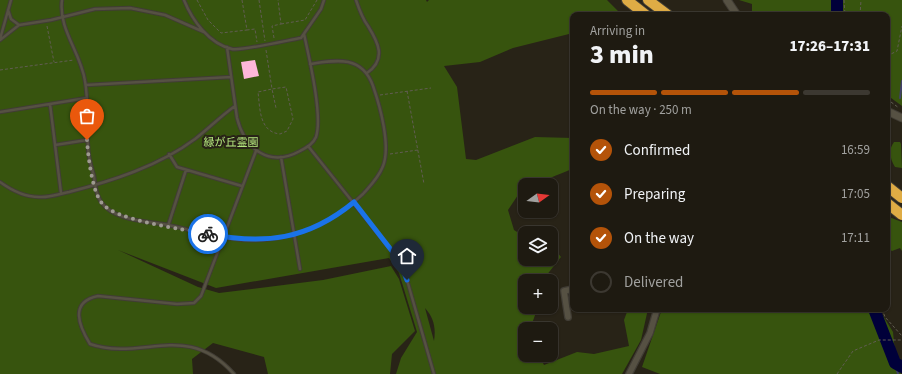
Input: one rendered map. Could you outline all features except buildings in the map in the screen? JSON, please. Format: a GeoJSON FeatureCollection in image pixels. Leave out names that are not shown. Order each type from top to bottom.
{"type":"FeatureCollection","features":[{"type":"Feature","properties":{"kind":"highway"},"geometry":{"type":"LineString","coordinates":[[627,0],[642,12]]}},
{"type":"Feature","properties":{"kind":"highway"},"geometry":{"type":"LineString","coordinates":[[648,0],[664,12]]}},
{"type":"Feature","properties":{"kind":"highway"},"geometry":{"type":"LineString","coordinates":[[890,188],[902,198]]}},
{"type":"Feature","properties":{"kind":"highway"},"geometry":{"type":"LineString","coordinates":[[890,205],[902,215]]}},
{"type":"Feature","properties":{"kind":"street"},"geometry":{"type":"LineString","coordinates":[[727,0],[735,12]]}},
{"type":"Feature","properties":{"kind":"street"},"geometry":{"type":"LineString","coordinates":[[890,113],[902,118]]}},
{"type":"Feature","properties":{"kind":"street"},"geometry":{"type":"LineString","coordinates":[[568,317],[564,291],[570,290]]}},
{"type":"Feature","properties":{"kind":"street"},"geometry":{"type":"LineString","coordinates":[[629,374],[650,333],[656,312]]}},
{"type":"Feature","properties":{"kind":"lane"},"geometry":{"type":"LineString","coordinates":[[0,40],[11,0]]}},
{"type":"Feature","properties":{"kind":"lane"},"geometry":{"type":"LineString","coordinates":[[62,0],[62,17],[86,85],[87,140],[89,161],[94,185],[101,203],[111,211],[124,217],[222,237],[245,240],[265,240],[294,234],[321,225],[354,202],[376,178],[383,165],[385,155],[383,126],[376,96],[367,73],[361,67],[338,60],[310,64]]}},
{"type":"Feature","properties":{"kind":"lane"},"geometry":{"type":"LineString","coordinates":[[184,0],[188,12],[204,32]]}},
{"type":"Feature","properties":{"kind":"lane"},"geometry":{"type":"LineString","coordinates":[[0,40],[14,27],[19,25],[46,21],[95,9],[130,8],[165,15],[204,32],[232,49],[301,38],[321,9],[324,0]]}},
{"type":"Feature","properties":{"kind":"lane"},"geometry":{"type":"LineString","coordinates":[[356,0],[367,26],[378,42],[379,49],[377,62],[367,73]]}},
{"type":"Feature","properties":{"kind":"lane"},"geometry":{"type":"LineString","coordinates":[[8,10],[11,19],[19,25]]}},
{"type":"Feature","properties":{"kind":"lane"},"geometry":{"type":"LineString","coordinates":[[228,47],[235,106],[241,130],[248,142],[256,151],[269,157],[281,158],[294,154],[308,146],[315,139],[318,111],[304,34]]}},
{"type":"Feature","properties":{"kind":"lane"},"geometry":{"type":"LineString","coordinates":[[86,85],[231,77]]}},
{"type":"Feature","properties":{"kind":"lane"},"geometry":{"type":"LineString","coordinates":[[0,112],[87,98]]}},
{"type":"Feature","properties":{"kind":"lane"},"geometry":{"type":"LineString","coordinates":[[50,104],[61,193]]}},
{"type":"Feature","properties":{"kind":"lane"},"geometry":{"type":"LineString","coordinates":[[0,182],[9,188],[40,198],[94,185],[126,175],[169,154],[194,139],[235,106]]}},
{"type":"Feature","properties":{"kind":"lane"},"geometry":{"type":"LineString","coordinates":[[55,145],[87,140]]}},
{"type":"Feature","properties":{"kind":"lane"},"geometry":{"type":"LineString","coordinates":[[308,146],[354,202],[403,267],[434,374]]}},
{"type":"Feature","properties":{"kind":"lane"},"geometry":{"type":"LineString","coordinates":[[234,374],[228,367],[208,353],[191,346],[164,344],[104,349],[90,344],[79,324],[82,305],[89,298],[98,296],[177,304],[194,303],[201,296],[222,237],[256,151]]}},
{"type":"Feature","properties":{"kind":"lane"},"geometry":{"type":"LineString","coordinates":[[169,154],[176,167],[242,186]]}},
{"type":"Feature","properties":{"kind":"lane"},"geometry":{"type":"LineString","coordinates":[[281,158],[300,269]]}},
{"type":"Feature","properties":{"kind":"lane"},"geometry":{"type":"LineString","coordinates":[[168,226],[186,170]]}},
{"type":"Feature","properties":{"kind":"path"},"geometry":{"type":"LineString","coordinates":[[197,0],[208,20],[221,34],[255,29],[258,45]]}},
{"type":"Feature","properties":{"kind":"path"},"geometry":{"type":"LineString","coordinates":[[242,0],[247,30]]}},
{"type":"Feature","properties":{"kind":"path"},"geometry":{"type":"LineString","coordinates":[[259,0],[276,108]]}},
{"type":"Feature","properties":{"kind":"path"},"geometry":{"type":"LineString","coordinates":[[278,0],[281,24]]}},
{"type":"Feature","properties":{"kind":"path"},"geometry":{"type":"LineString","coordinates":[[274,42],[272,26],[305,20],[316,0]]}},
{"type":"Feature","properties":{"kind":"path"},"geometry":{"type":"LineString","coordinates":[[844,0],[845,12]]}},
{"type":"Feature","properties":{"kind":"path"},"geometry":{"type":"LineString","coordinates":[[860,12],[861,0]]}},
{"type":"Feature","properties":{"kind":"path"},"geometry":{"type":"LineString","coordinates":[[46,21],[54,63]]}},
{"type":"Feature","properties":{"kind":"path"},"geometry":{"type":"LineString","coordinates":[[890,54],[897,51],[902,26]]}},
{"type":"Feature","properties":{"kind":"path"},"geometry":{"type":"LineString","coordinates":[[0,70],[78,60]]}},
{"type":"Feature","properties":{"kind":"path"},"geometry":{"type":"LineString","coordinates":[[286,87],[293,119],[287,131],[280,134],[268,131],[261,115],[258,92],[272,89],[286,87]]}},
{"type":"Feature","properties":{"kind":"path"},"geometry":{"type":"LineString","coordinates":[[376,96],[432,88]]}},
{"type":"Feature","properties":{"kind":"path"},"geometry":{"type":"LineString","coordinates":[[407,91],[424,184]]}},
{"type":"Feature","properties":{"kind":"path"},"geometry":{"type":"LineString","coordinates":[[890,101],[902,111]]}},
{"type":"Feature","properties":{"kind":"path"},"geometry":{"type":"LineString","coordinates":[[385,155],[418,150]]}},
{"type":"Feature","properties":{"kind":"path"},"geometry":{"type":"LineString","coordinates":[[884,312],[902,336]]}},
{"type":"Feature","properties":{"kind":"path"},"geometry":{"type":"LineString","coordinates":[[837,374],[853,351],[879,340],[902,340]]}},
{"type":"Feature","properties":{"kind":"green space","name":"緑が丘霊園"},"geometry":{"type":"Polygon","coordinates":[[[0,0],[426,0],[427,2],[429,0],[607,0],[619,12],[570,12],[570,34],[513,48],[480,62],[444,66],[457,87],[466,159],[476,160],[535,137],[570,138],[570,170],[550,178],[518,178],[518,195],[508,210],[514,230],[518,233],[518,266],[554,266],[548,274],[518,274],[518,314],[535,314],[533,322],[518,322],[518,362],[542,362],[544,365],[552,362],[558,362],[558,359],[577,352],[594,354],[629,346],[624,320],[627,312],[647,312],[641,340],[622,374],[396,374],[401,358],[417,332],[399,273],[389,258],[216,288],[118,250],[198,287],[219,293],[323,280],[391,266],[399,279],[415,331],[392,354],[390,374],[268,374],[264,357],[213,343],[192,359],[193,374],[0,374],[0,0]],[[425,308],[434,341],[435,332],[434,323],[425,308]]]}},
{"type":"Feature","properties":{"kind":"green space"},"geometry":{"type":"Polygon","coordinates":[[[739,0],[833,0],[834,12],[752,12],[752,4],[739,0]]]}},
{"type":"Feature","properties":{"kind":"green space"},"geometry":{"type":"Polygon","coordinates":[[[841,0],[902,0],[902,106],[890,97],[890,12],[841,12],[841,0]]]}},
{"type":"Feature","properties":{"kind":"green space"},"geometry":{"type":"Polygon","coordinates":[[[894,142],[900,142],[901,144],[902,168],[895,167],[891,158],[890,151],[894,142]]]}},
{"type":"Feature","properties":{"kind":"green space"},"geometry":{"type":"Polygon","coordinates":[[[890,217],[902,222],[902,251],[900,248],[892,251],[890,250],[890,217]]]}},
{"type":"Feature","properties":{"kind":"green space"},"geometry":{"type":"Polygon","coordinates":[[[558,253],[561,257],[558,261],[558,253]]]}},
{"type":"Feature","properties":{"kind":"green space"},"geometry":{"type":"Polygon","coordinates":[[[661,312],[881,312],[893,332],[896,361],[901,374],[660,374],[642,367],[661,312]]]}},
{"type":"Feature","properties":{"kind":"waterway"},"geometry":{"type":"LineString","coordinates":[[837,0],[837,12]]}},
{"type":"Feature","properties":{"kind":"waterway"},"geometry":{"type":"LineString","coordinates":[[900,98],[902,81]]}},
{"type":"Feature","properties":{"kind":"waterway"},"geometry":{"type":"LineString","coordinates":[[875,312],[895,363],[902,367]]}},
{"type":"Feature","properties":{"kind":"waterway"},"geometry":{"type":"LineString","coordinates":[[895,363],[898,374]]}},
{"type":"Feature","properties":{"kind":"way so far"},"geometry":{"type":"LineString","coordinates":[[87,140],[89,161],[94,177],[94,185],[101,203],[106,208],[124,217],[208,234]]}},
{"type":"Feature","properties":{"kind":"route"},"geometry":{"type":"LineString","coordinates":[[208,234],[245,240],[265,240],[292,235],[321,225],[345,210],[354,202],[399,260],[407,280]]}}]}
